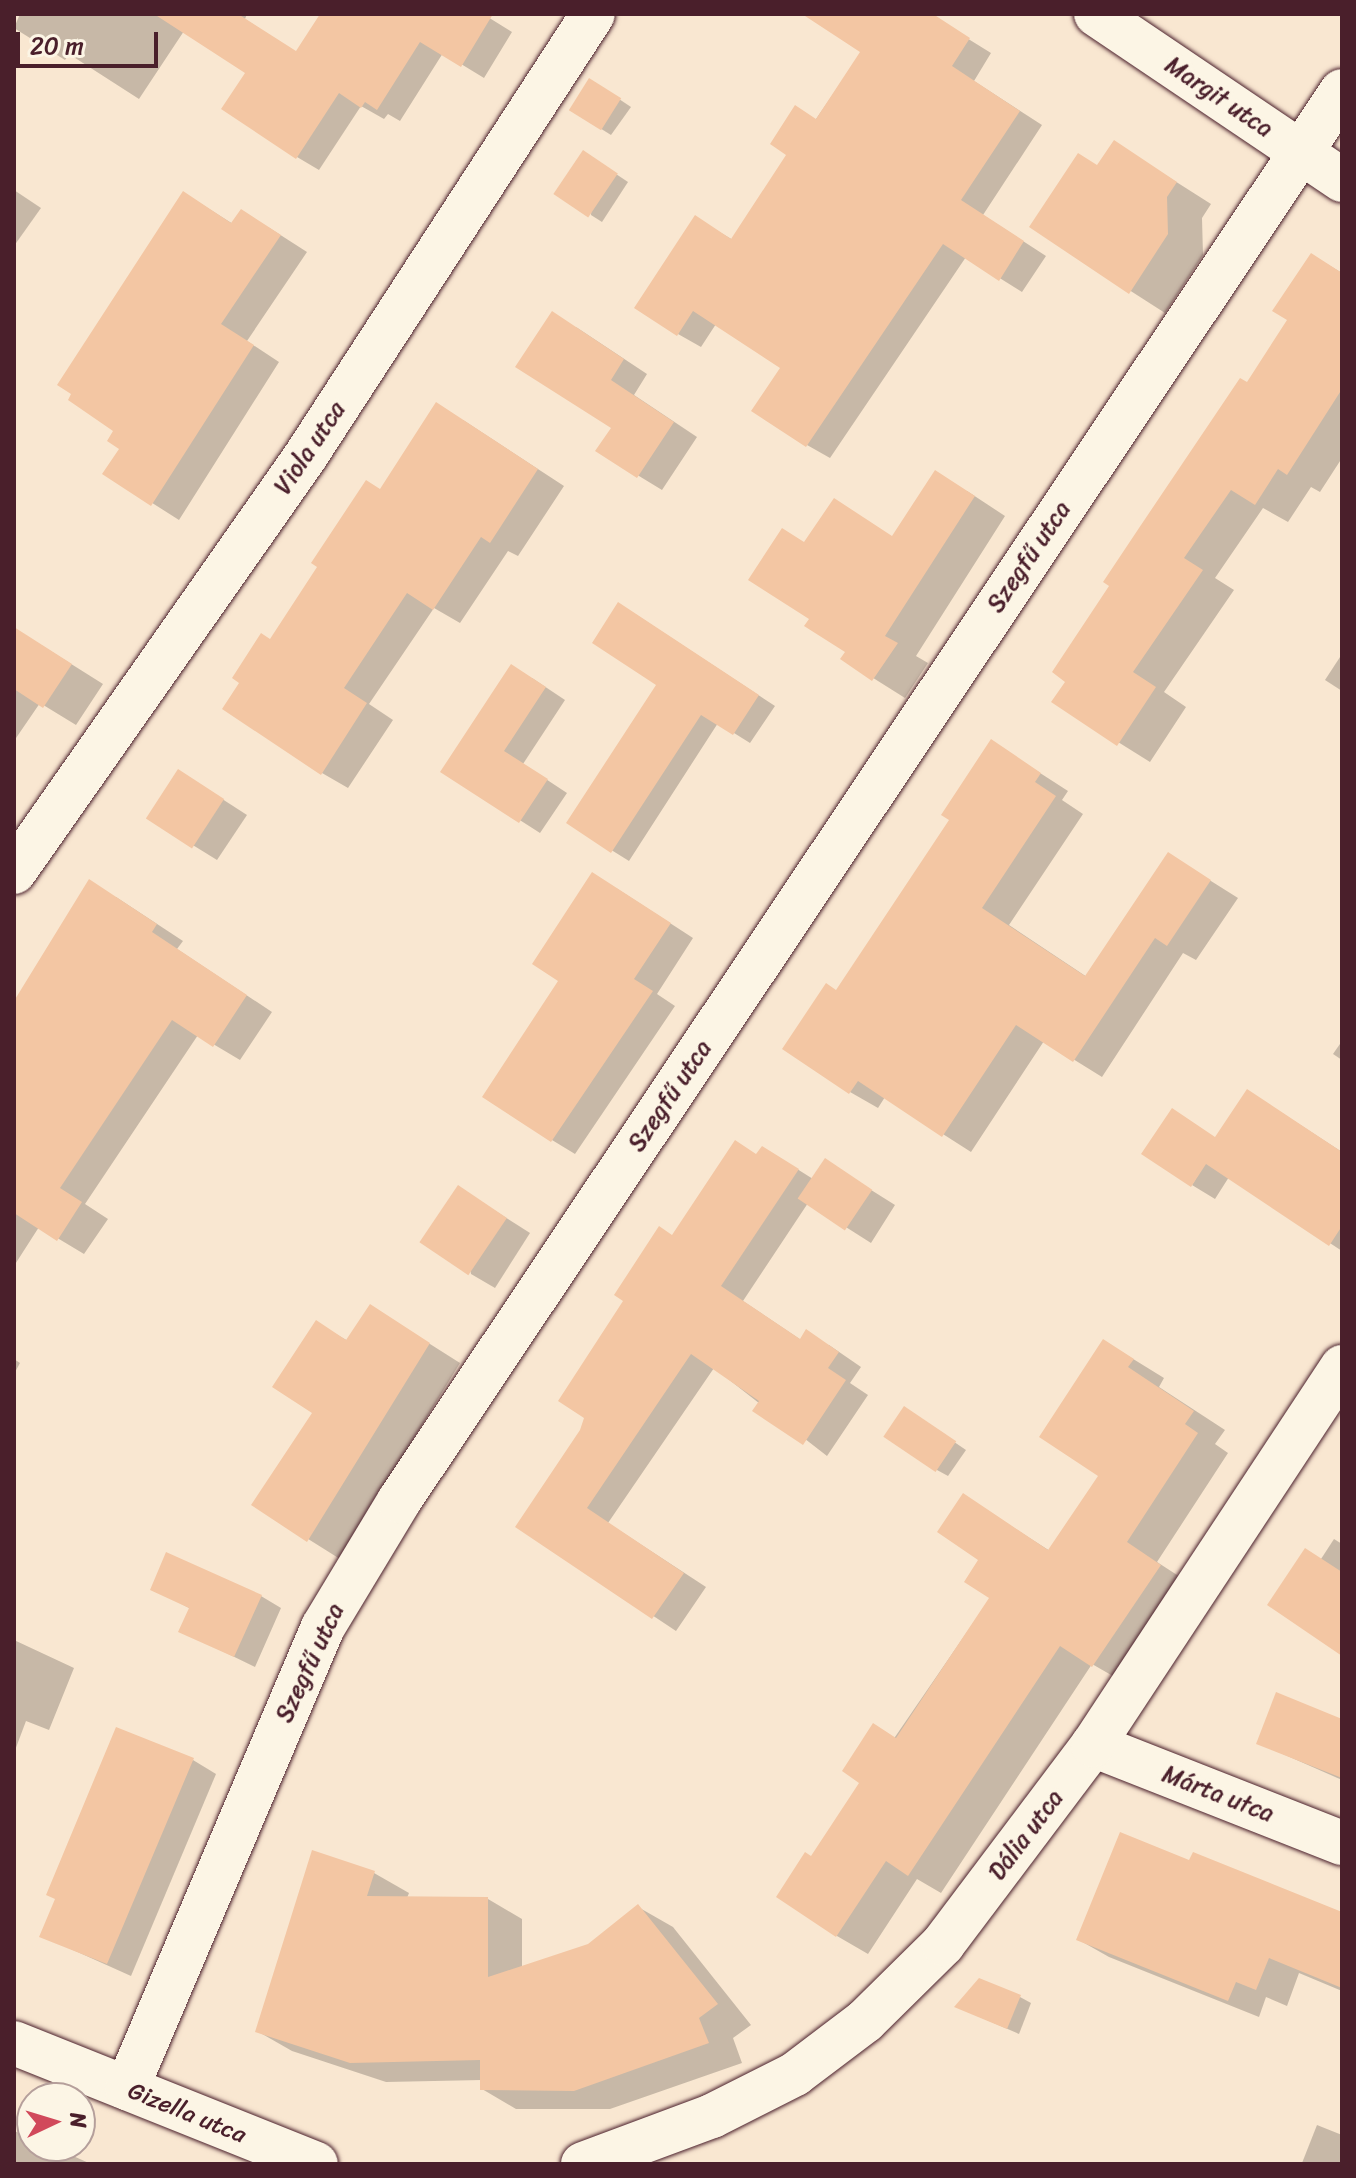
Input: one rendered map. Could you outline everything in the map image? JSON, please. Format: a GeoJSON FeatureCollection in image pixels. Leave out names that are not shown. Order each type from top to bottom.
{"type":"FeatureCollection","features":[{"type":"Feature","properties":{"kind":"street","name":"Viola utca"},"geometry":{"type":"LineString","coordinates":[[14,872],[305,457],[593,14]]}},
{"type":"Feature","properties":{"kind":"street","name":"Margit utca"},"geometry":{"type":"LineString","coordinates":[[1096,14],[1342,180]]}},
{"type":"Feature","properties":{"kind":"street","name":"Szegfű utca"},"geometry":{"type":"LineString","coordinates":[[127,2088],[338,1602],[408,1487],[1342,91]]}},
{"type":"Feature","properties":{"kind":"street","name":"Dália utca"},"geometry":{"type":"LineString","coordinates":[[583,2164],[712,2116],[795,2074],[865,2021],[943,1944],[1093,1745],[1342,1367]]}},
{"type":"Feature","properties":{"kind":"street","name":"Márta utca"},"geometry":{"type":"LineString","coordinates":[[1093,1745],[1342,1843]]}},
{"type":"Feature","properties":{"kind":"street","name":"Gizella utca"},"geometry":{"type":"LineString","coordinates":[[14,2043],[316,2164]]}},
{"type":"Feature","properties":{"kind":"building"},"geometry":{"type":"Polygon","coordinates":[[[154,14],[238,14],[296,51],[320,14],[493,14],[461,67],[420,42],[377,110],[365,102],[361,108],[339,93],[296,159],[221,109],[245,73],[154,14]]]}},
{"type":"Feature","properties":{"kind":"building"},"geometry":{"type":"Polygon","coordinates":[[[802,14],[933,14],[970,38],[952,66],[1020,111],[961,200],[1024,241],[999,281],[943,244],[806,447],[751,411],[780,368],[693,311],[677,336],[634,308],[695,215],[731,239],[786,155],[770,144],[795,105],[816,119],[860,52],[802,14]]]}},
{"type":"Feature","properties":{"kind":"building"},"geometry":{"type":"Polygon","coordinates":[[[589,78],[621,98],[601,130],[569,110],[589,78]]]}},
{"type":"Feature","properties":{"kind":"building"},"geometry":{"type":"Polygon","coordinates":[[[1114,140],[1177,182],[1167,197],[1168,234],[1129,294],[1029,227],[1078,153],[1097,165],[1114,140]]]}},
{"type":"Feature","properties":{"kind":"building"},"geometry":{"type":"Polygon","coordinates":[[[583,150],[618,173],[588,217],[553,194],[583,150]]]}},
{"type":"Feature","properties":{"kind":"building"},"geometry":{"type":"Polygon","coordinates":[[[183,191],[231,223],[241,209],[281,235],[221,324],[254,345],[151,506],[102,474],[119,449],[107,441],[113,431],[68,400],[71,394],[57,385],[183,191]]]}},
{"type":"Feature","properties":{"kind":"building"},"geometry":{"type":"Polygon","coordinates":[[[1311,253],[1342,273],[1342,389],[1287,475],[1278,469],[1255,505],[1231,490],[1184,558],[1203,570],[1133,672],[1156,687],[1117,746],[1051,702],[1065,682],[1052,672],[1109,586],[1103,582],[1139,528],[1240,378],[1247,382],[1287,320],[1272,311],[1311,253]]]}},
{"type":"Feature","properties":{"kind":"building"},"geometry":{"type":"Polygon","coordinates":[[[552,311],[624,359],[611,380],[674,422],[637,478],[595,451],[611,428],[515,367],[552,311]]]}},
{"type":"Feature","properties":{"kind":"building"},"geometry":{"type":"Polygon","coordinates":[[[436,402],[538,469],[490,543],[481,537],[433,610],[407,593],[344,688],[367,703],[321,775],[222,709],[239,683],[232,678],[261,633],[270,639],[317,567],[311,563],[366,480],[380,489],[436,402]]]}},
{"type":"Feature","properties":{"kind":"building"},"geometry":{"type":"Polygon","coordinates":[[[935,470],[975,496],[885,636],[898,643],[872,681],[840,659],[845,652],[804,626],[809,619],[748,580],[782,528],[804,542],[834,498],[892,536],[935,470]]]}},
{"type":"Feature","properties":{"kind":"building"},"geometry":{"type":"Polygon","coordinates":[[[618,602],[759,695],[733,735],[701,715],[611,853],[566,823],[656,685],[592,643],[618,602]]]}},
{"type":"Feature","properties":{"kind":"building"},"geometry":{"type":"Polygon","coordinates":[[[14,627],[72,664],[43,708],[14,689],[14,627]]]}},
{"type":"Feature","properties":{"kind":"building"},"geometry":{"type":"Polygon","coordinates":[[[511,664],[546,687],[504,751],[548,779],[519,823],[440,772],[511,664]]]}},
{"type":"Feature","properties":{"kind":"building"},"geometry":{"type":"Polygon","coordinates":[[[991,739],[1041,773],[1035,782],[1056,796],[982,908],[1085,976],[1168,852],[1211,880],[1167,946],[1155,938],[1073,1062],[1016,1025],[942,1137],[858,1081],[849,1094],[782,1049],[826,983],[836,990],[949,820],[941,815],[991,739]]]}},
{"type":"Feature","properties":{"kind":"building"},"geometry":{"type":"Polygon","coordinates":[[[178,769],[224,799],[192,848],[146,818],[178,769]]]}},
{"type":"Feature","properties":{"kind":"building"},"geometry":{"type":"Polygon","coordinates":[[[592,872],[671,923],[634,979],[653,991],[551,1142],[482,1097],[558,981],[532,964],[592,872]]]}},
{"type":"Feature","properties":{"kind":"building"},"geometry":{"type":"Polygon","coordinates":[[[89,879],[157,924],[152,932],[247,995],[213,1047],[172,1020],[60,1188],[82,1202],[57,1241],[14,1213],[14,1001],[89,879]]]}},
{"type":"Feature","properties":{"kind":"building"},"geometry":{"type":"Polygon","coordinates":[[[1247,1089],[1342,1152],[1342,1226],[1329,1246],[1206,1164],[1191,1187],[1141,1154],[1172,1108],[1215,1137],[1247,1089]]]}},
{"type":"Feature","properties":{"kind":"building"},"geometry":{"type":"Polygon","coordinates":[[[735,1140],[756,1154],[762,1146],[799,1169],[721,1286],[800,1339],[806,1329],[839,1352],[828,1368],[846,1380],[803,1445],[752,1411],[759,1401],[691,1354],[587,1508],[684,1573],[652,1619],[515,1527],[580,1430],[584,1418],[558,1401],[623,1301],[614,1295],[659,1226],[672,1235],[735,1140]]]}},
{"type":"Feature","properties":{"kind":"building"},"geometry":{"type":"Polygon","coordinates":[[[825,1158],[872,1190],[845,1230],[798,1199],[825,1158]]]}},
{"type":"Feature","properties":{"kind":"building"},"geometry":{"type":"Polygon","coordinates":[[[458,1185],[507,1218],[468,1275],[419,1242],[458,1185]]]}},
{"type":"Feature","properties":{"kind":"building"},"geometry":{"type":"Polygon","coordinates":[[[370,1304],[430,1343],[307,1542],[251,1505],[312,1413],[272,1387],[316,1320],[346,1340],[370,1304]]]}},
{"type":"Feature","properties":{"kind":"building"},"geometry":{"type":"Polygon","coordinates":[[[1103,1339],[1134,1359],[1128,1367],[1194,1411],[1185,1424],[1198,1433],[1127,1542],[1161,1565],[1092,1667],[1060,1646],[908,1876],[886,1861],[836,1937],[776,1897],[805,1852],[811,1856],[859,1783],[842,1771],[873,1723],[896,1738],[989,1598],[964,1582],[978,1560],[937,1532],[963,1493],[1048,1550],[1098,1476],[1039,1437],[1103,1339]]]}},
{"type":"Feature","properties":{"kind":"building"},"geometry":{"type":"Polygon","coordinates":[[[904,1406],[956,1441],[936,1472],[883,1437],[904,1406]]]}},
{"type":"Feature","properties":{"kind":"building"},"geometry":{"type":"Polygon","coordinates":[[[1305,1548],[1342,1572],[1342,1656],[1267,1605],[1305,1548]]]}},
{"type":"Feature","properties":{"kind":"building"},"geometry":{"type":"Polygon","coordinates":[[[166,1552],[262,1595],[234,1657],[178,1632],[189,1608],[150,1590],[166,1552]]]}},
{"type":"Feature","properties":{"kind":"building"},"geometry":{"type":"Polygon","coordinates":[[[1276,1692],[1342,1719],[1342,1778],[1256,1744],[1276,1692]]]}},
{"type":"Feature","properties":{"kind":"building"},"geometry":{"type":"Polygon","coordinates":[[[116,1727],[194,1758],[107,1964],[39,1937],[55,1899],[46,1895],[116,1727]]]}},
{"type":"Feature","properties":{"kind":"building"},"geometry":{"type":"Polygon","coordinates":[[[1120,1832],[1189,1860],[1193,1852],[1342,1912],[1342,1988],[1269,1958],[1256,1990],[1236,1982],[1228,2001],[1076,1940],[1120,1832]]]}},
{"type":"Feature","properties":{"kind":"building"},"geometry":{"type":"Polygon","coordinates":[[[312,1850],[375,1871],[367,1896],[488,1897],[488,1977],[588,1944],[638,1904],[718,2004],[699,2018],[709,2043],[574,2091],[480,2090],[480,2060],[350,2063],[255,2032],[312,1850]]]}},
{"type":"Feature","properties":{"kind":"building"},"geometry":{"type":"Polygon","coordinates":[[[979,1978],[1021,1995],[1007,2029],[954,2007],[979,1978]]]}}]}
